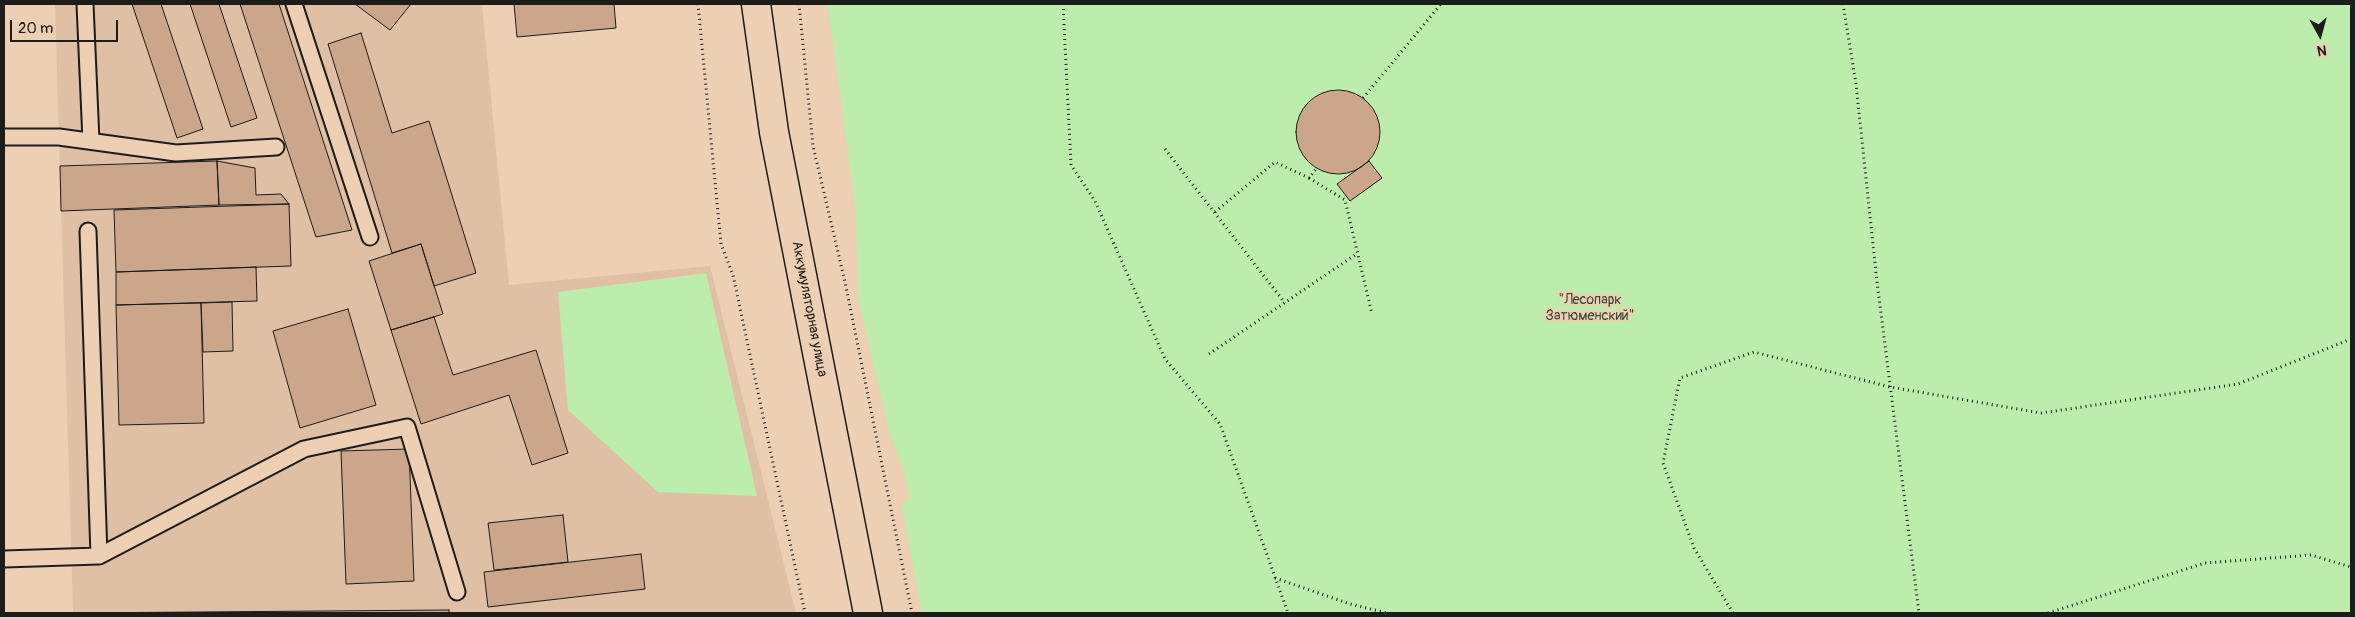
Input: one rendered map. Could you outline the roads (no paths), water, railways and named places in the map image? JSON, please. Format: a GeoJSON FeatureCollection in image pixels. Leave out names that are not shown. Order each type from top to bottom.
{"type":"FeatureCollection","features":[{"type":"Feature","properties":{"kind":"street","name":"Аккумуляторная улица"},"geometry":{"type":"LineString","coordinates":[[756,4],[774,132],[868,613]]}},
{"type":"Feature","properties":{"kind":"lane"},"geometry":{"type":"LineString","coordinates":[[85,4],[91,141]]}},
{"type":"Feature","properties":{"kind":"lane"},"geometry":{"type":"LineString","coordinates":[[294,4],[370,237]]}},
{"type":"Feature","properties":{"kind":"lane"},"geometry":{"type":"LineString","coordinates":[[4,137],[59,136],[176,153],[276,147]]}},
{"type":"Feature","properties":{"kind":"lane"},"geometry":{"type":"LineString","coordinates":[[88,231],[99,556]]}},
{"type":"Feature","properties":{"kind":"lane"},"geometry":{"type":"LineString","coordinates":[[4,559],[99,556],[304,449],[408,427],[457,592]]}},
{"type":"Feature","properties":{"kind":"park label","name":"\"Лесопарк Затюменский\""},"geometry":{"type":"Point","coordinates":[1590,308]}}]}
